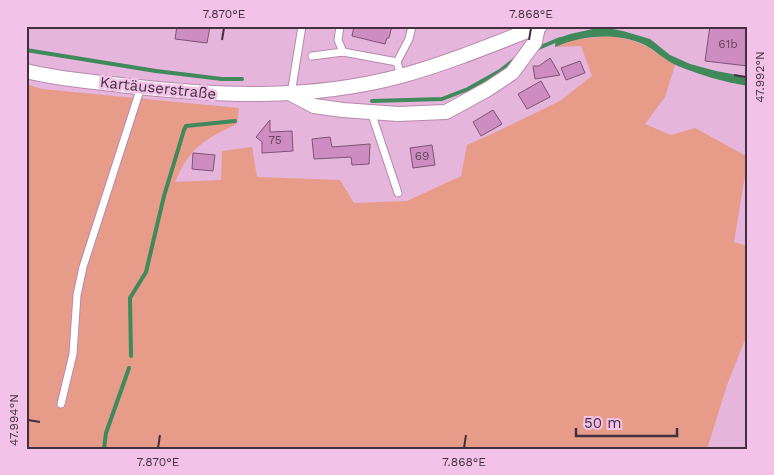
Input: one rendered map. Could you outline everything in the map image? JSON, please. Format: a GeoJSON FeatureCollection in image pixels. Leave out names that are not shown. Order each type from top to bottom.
{"type":"FeatureCollection","features":[{"type":"Feature","properties":{"kind":"street","name":"Kartäuserstraße"},"geometry":{"type":"LineString","coordinates":[[291,94],[314,106],[398,114],[446,112],[488,89],[512,73],[535,42],[539,27]]}},
{"type":"Feature","properties":{"kind":"street","name":"Kartäuserstraße"},"geometry":{"type":"LineString","coordinates":[[26,72],[53,78],[213,94],[291,94],[339,88],[399,69],[495,44],[539,27]]}},
{"type":"Feature","properties":{"kind":"lane"},"geometry":{"type":"LineString","coordinates":[[291,94],[302,26]]}},
{"type":"Feature","properties":{"kind":"lane"},"geometry":{"type":"LineString","coordinates":[[340,26],[338,40],[343,52]]}},
{"type":"Feature","properties":{"kind":"lane"},"geometry":{"type":"LineString","coordinates":[[312,56],[343,52],[399,69],[412,26]]}},
{"type":"Feature","properties":{"kind":"lane"},"geometry":{"type":"LineString","coordinates":[[61,404],[72,354],[77,295],[83,268],[141,87]]}},
{"type":"Feature","properties":{"kind":"lane"},"geometry":{"type":"LineString","coordinates":[[371,112],[398,193]]}},
{"type":"Feature","properties":{"kind":"shaded area"},"geometry":{"type":"Polygon","coordinates":[[[602,27],[650,39],[670,55],[690,64],[748,77],[748,86],[703,75],[678,66],[645,45],[623,38],[588,38],[555,47],[556,39],[602,27]]]}},
{"type":"Feature","properties":{"kind":"shaded area"},"geometry":{"type":"Polygon","coordinates":[[[611,36],[631,40],[646,46],[675,65],[665,97],[645,124],[671,135],[695,128],[748,157],[734,242],[748,246],[748,332],[727,385],[707,449],[26,449],[26,84],[42,89],[239,108],[237,124],[216,134],[193,152],[175,182],[221,180],[222,151],[252,147],[257,177],[340,180],[354,203],[407,201],[461,176],[467,145],[560,101],[592,76],[581,46],[555,47],[570,40],[611,36]]]}},
{"type":"Feature","properties":{"kind":"building"},"geometry":{"type":"Polygon","coordinates":[[[177,26],[210,26],[207,43],[175,39],[177,26]]]}},
{"type":"Feature","properties":{"kind":"building"},"geometry":{"type":"Polygon","coordinates":[[[354,26],[392,26],[389,38],[387,38],[385,44],[352,36],[354,26]]]}},
{"type":"Feature","properties":{"kind":"building"},"geometry":{"type":"Polygon","coordinates":[[[710,26],[748,26],[748,66],[705,61],[710,26]]]}},
{"type":"Feature","properties":{"kind":"building"},"geometry":{"type":"Polygon","coordinates":[[[550,58],[560,75],[535,79],[533,66],[539,66],[550,58]]]}},
{"type":"Feature","properties":{"kind":"building"},"geometry":{"type":"Polygon","coordinates":[[[580,61],[585,73],[566,80],[561,68],[580,61]]]}},
{"type":"Feature","properties":{"kind":"building"},"geometry":{"type":"Polygon","coordinates":[[[541,81],[550,97],[527,109],[518,94],[541,81]]]}},
{"type":"Feature","properties":{"kind":"building"},"geometry":{"type":"Polygon","coordinates":[[[493,110],[502,124],[481,136],[473,122],[493,110]]]}},
{"type":"Feature","properties":{"kind":"building"},"geometry":{"type":"Polygon","coordinates":[[[270,120],[270,132],[292,131],[293,151],[262,153],[262,142],[256,137],[270,120]]]}},
{"type":"Feature","properties":{"kind":"building"},"geometry":{"type":"Polygon","coordinates":[[[330,137],[332,147],[370,144],[369,164],[352,165],[351,157],[314,159],[312,139],[330,137]]]}},
{"type":"Feature","properties":{"kind":"building"},"geometry":{"type":"Polygon","coordinates":[[[432,145],[435,165],[413,168],[410,148],[432,145]]]}},
{"type":"Feature","properties":{"kind":"building"},"geometry":{"type":"Polygon","coordinates":[[[193,153],[215,155],[213,171],[192,169],[193,153]]]}},
{"type":"Feature","properties":{"kind":"waterway"},"geometry":{"type":"LineString","coordinates":[[536,49],[560,39]]}},
{"type":"Feature","properties":{"kind":"waterway"},"geometry":{"type":"LineString","coordinates":[[26,50],[156,71],[222,79],[242,79]]}},
{"type":"Feature","properties":{"kind":"waterway"},"geometry":{"type":"LineString","coordinates":[[372,101],[442,99],[468,89],[500,71],[514,60]]}},
{"type":"Feature","properties":{"kind":"waterway"},"geometry":{"type":"LineString","coordinates":[[131,356],[130,298],[146,272],[164,196],[184,130],[186,126],[235,121]]}},
{"type":"Feature","properties":{"kind":"waterway"},"geometry":{"type":"LineString","coordinates":[[104,449],[106,433],[129,368]]}}]}
